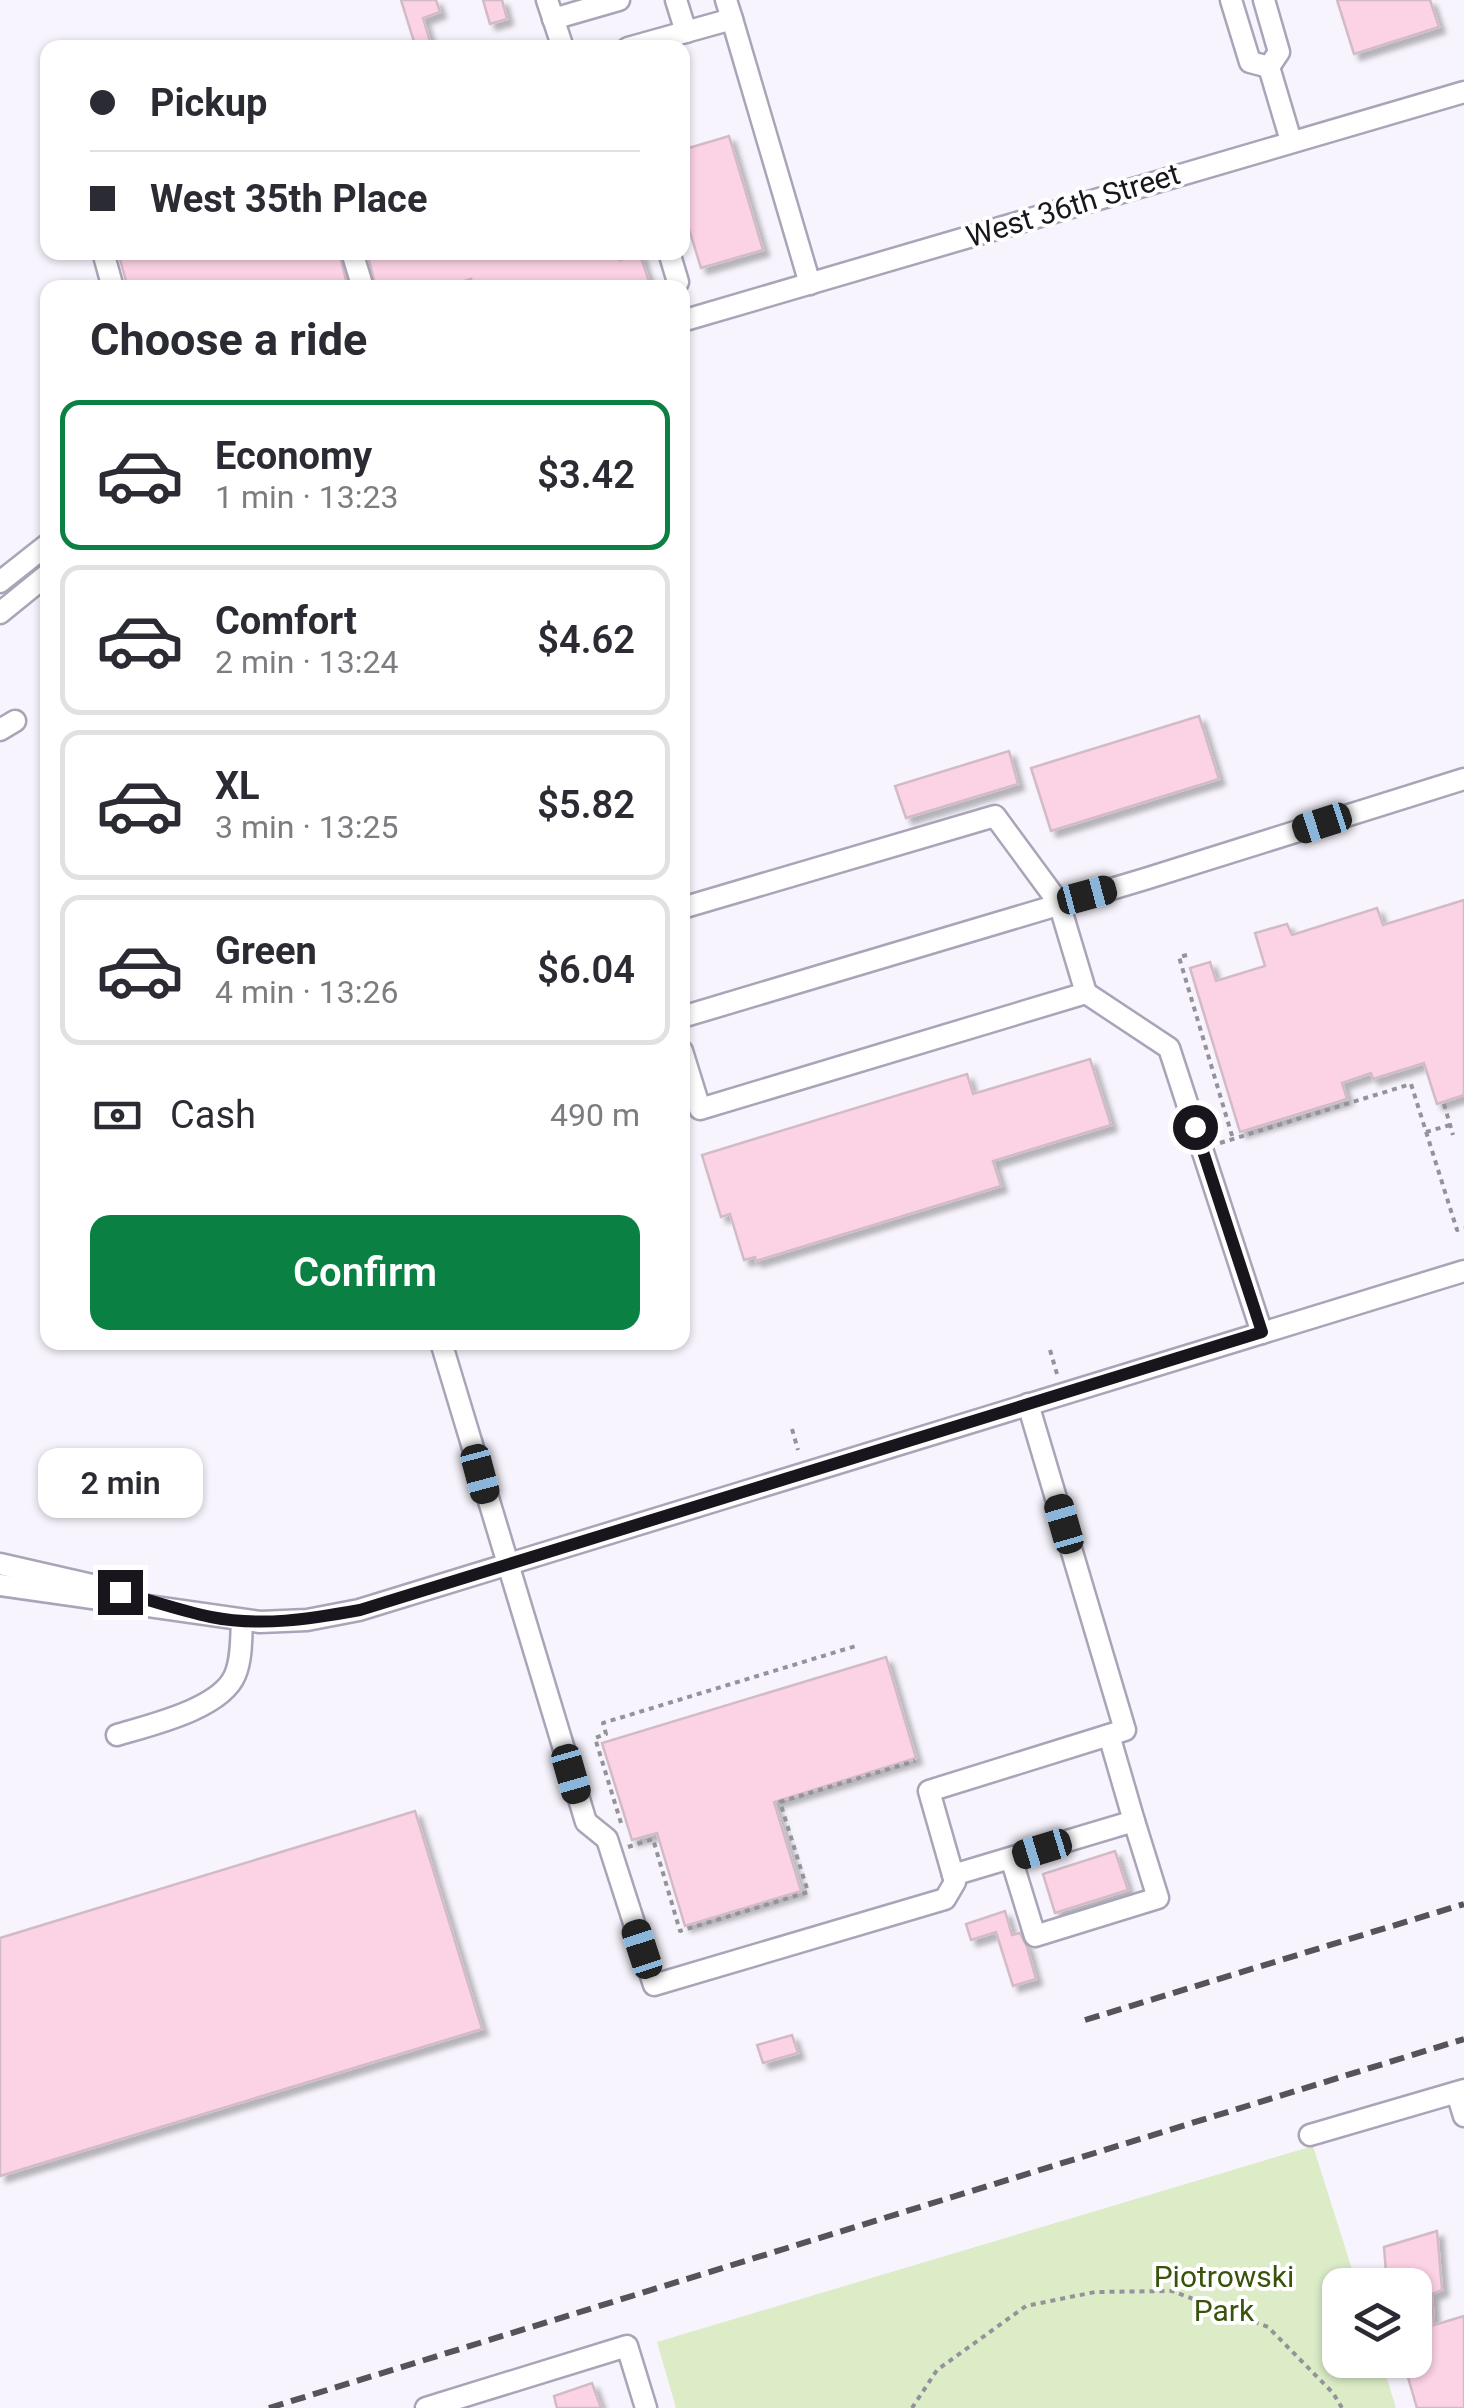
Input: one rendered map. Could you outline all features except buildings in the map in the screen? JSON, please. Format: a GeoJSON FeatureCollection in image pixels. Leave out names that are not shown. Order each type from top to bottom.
{"type":"FeatureCollection","features":[{"type":"Feature","properties":{"kind":"street"},"geometry":{"type":"LineString","coordinates":[[560,40],[550,10],[619,0]]}},
{"type":"Feature","properties":{"kind":"street"},"geometry":{"type":"LineString","coordinates":[[676,0],[686,32]]}},
{"type":"Feature","properties":{"kind":"street"},"geometry":{"type":"LineString","coordinates":[[1231,0],[1250,62],[1269,67]]}},
{"type":"Feature","properties":{"kind":"street"},"geometry":{"type":"LineString","coordinates":[[1264,0],[1279,52],[1269,67]]}},
{"type":"Feature","properties":{"kind":"street"},"geometry":{"type":"LineString","coordinates":[[657,40],[686,32],[729,10],[810,284]]}},
{"type":"Feature","properties":{"kind":"street"},"geometry":{"type":"LineString","coordinates":[[1269,67],[1291,140]]}},
{"type":"Feature","properties":{"kind":"street","name":"West 36th Street"},"geometry":{"type":"LineString","coordinates":[[690,320],[1464,92]]}},
{"type":"Feature","properties":{"kind":"street"},"geometry":{"type":"LineString","coordinates":[[0,582],[40,550]]}},
{"type":"Feature","properties":{"kind":"street"},"geometry":{"type":"LineString","coordinates":[[0,613],[40,580]]}},
{"type":"Feature","properties":{"kind":"street"},"geometry":{"type":"LineString","coordinates":[[690,1015],[1464,779]]}},
{"type":"Feature","properties":{"kind":"street"},"geometry":{"type":"LineString","coordinates":[[690,906],[995,816],[1058,903],[1086,993],[1169,1048],[1262,1332]]}},
{"type":"Feature","properties":{"kind":"street"},"geometry":{"type":"LineString","coordinates":[[690,1077],[700,1109],[1086,993]]}},
{"type":"Feature","properties":{"kind":"street"},"geometry":{"type":"LineString","coordinates":[[0,1585],[242,1620],[307,1620],[360,1610],[1464,1272]]}},
{"type":"Feature","properties":{"kind":"street"},"geometry":{"type":"LineString","coordinates":[[443,1350],[586,1822],[607,1840],[654,1985],[946,1900],[955,1882],[929,1791],[1125,1730],[1028,1404]]}},
{"type":"Feature","properties":{"kind":"street"},"geometry":{"type":"LineString","coordinates":[[0,1564],[54,1574],[212,1617]]}},
{"type":"Feature","properties":{"kind":"street"},"geometry":{"type":"LineString","coordinates":[[117,1736],[182,1715],[224,1691],[235,1675],[242,1620]]}},
{"type":"Feature","properties":{"kind":"street"},"geometry":{"type":"LineString","coordinates":[[1011,1858],[1035,1936],[1158,1898],[1108,1735]]}},
{"type":"Feature","properties":{"kind":"street"},"geometry":{"type":"LineString","coordinates":[[953,1875],[1134,1821]]}},
{"type":"Feature","properties":{"kind":"street"},"geometry":{"type":"LineString","coordinates":[[1310,2134],[1460,2092],[1464,2116]]}},
{"type":"Feature","properties":{"kind":"street"},"geometry":{"type":"LineString","coordinates":[[426,2408],[491,2399],[627,2346],[646,2408]]}},
{"type":"Feature","properties":{"kind":"path"},"geometry":{"type":"LineString","coordinates":[[1187,955],[1179,957],[1233,1139]]}},
{"type":"Feature","properties":{"kind":"path"},"geometry":{"type":"LineString","coordinates":[[1216,1144],[1411,1084],[1457,1230],[1464,1228]]}},
{"type":"Feature","properties":{"kind":"path"},"geometry":{"type":"LineString","coordinates":[[1444,1104],[1453,1135]]}},
{"type":"Feature","properties":{"kind":"path"},"geometry":{"type":"LineString","coordinates":[[1426,1132],[1450,1125]]}},
{"type":"Feature","properties":{"kind":"path"},"geometry":{"type":"LineString","coordinates":[[1050,1350],[1058,1378]]}},
{"type":"Feature","properties":{"kind":"path"},"geometry":{"type":"LineString","coordinates":[[792,1429],[798,1450]]}},
{"type":"Feature","properties":{"kind":"path"},"geometry":{"type":"LineString","coordinates":[[623,1829],[594,1738],[606,1734],[602,1723],[859,1645]]}},
{"type":"Feature","properties":{"kind":"path"},"geometry":{"type":"LineString","coordinates":[[628,1847],[653,1839],[680,1930],[790,1898],[808,1892],[780,1802],[915,1761]]}},
{"type":"Feature","properties":{"kind":"path"},"geometry":{"type":"LineString","coordinates":[[912,2408],[937,2370],[1026,2306],[1095,2292],[1172,2292],[1268,2328],[1333,2393],[1342,2408]]}},
{"type":"Feature","properties":{"kind":"green space","name":"Piotrowski Park"},"geometry":{"type":"Polygon","coordinates":[[[1313,2146],[1352,2268],[1322,2268],[1322,2378],[1387,2378],[1396,2408],[676,2408],[657,2342],[1313,2146]]]}},
{"type":"Feature","properties":{"kind":"railway"},"geometry":{"type":"LineString","coordinates":[[1085,2020],[1464,1904]]}},
{"type":"Feature","properties":{"kind":"railway"},"geometry":{"type":"LineString","coordinates":[[269,2408],[1464,2039]]}},
{"type":"Feature","properties":{"kind":"route"},"geometry":{"type":"LineString","coordinates":[[120,1592],[212,1617],[260,1622],[307,1620],[360,1610],[1262,1332],[1195,1127]]}}]}
